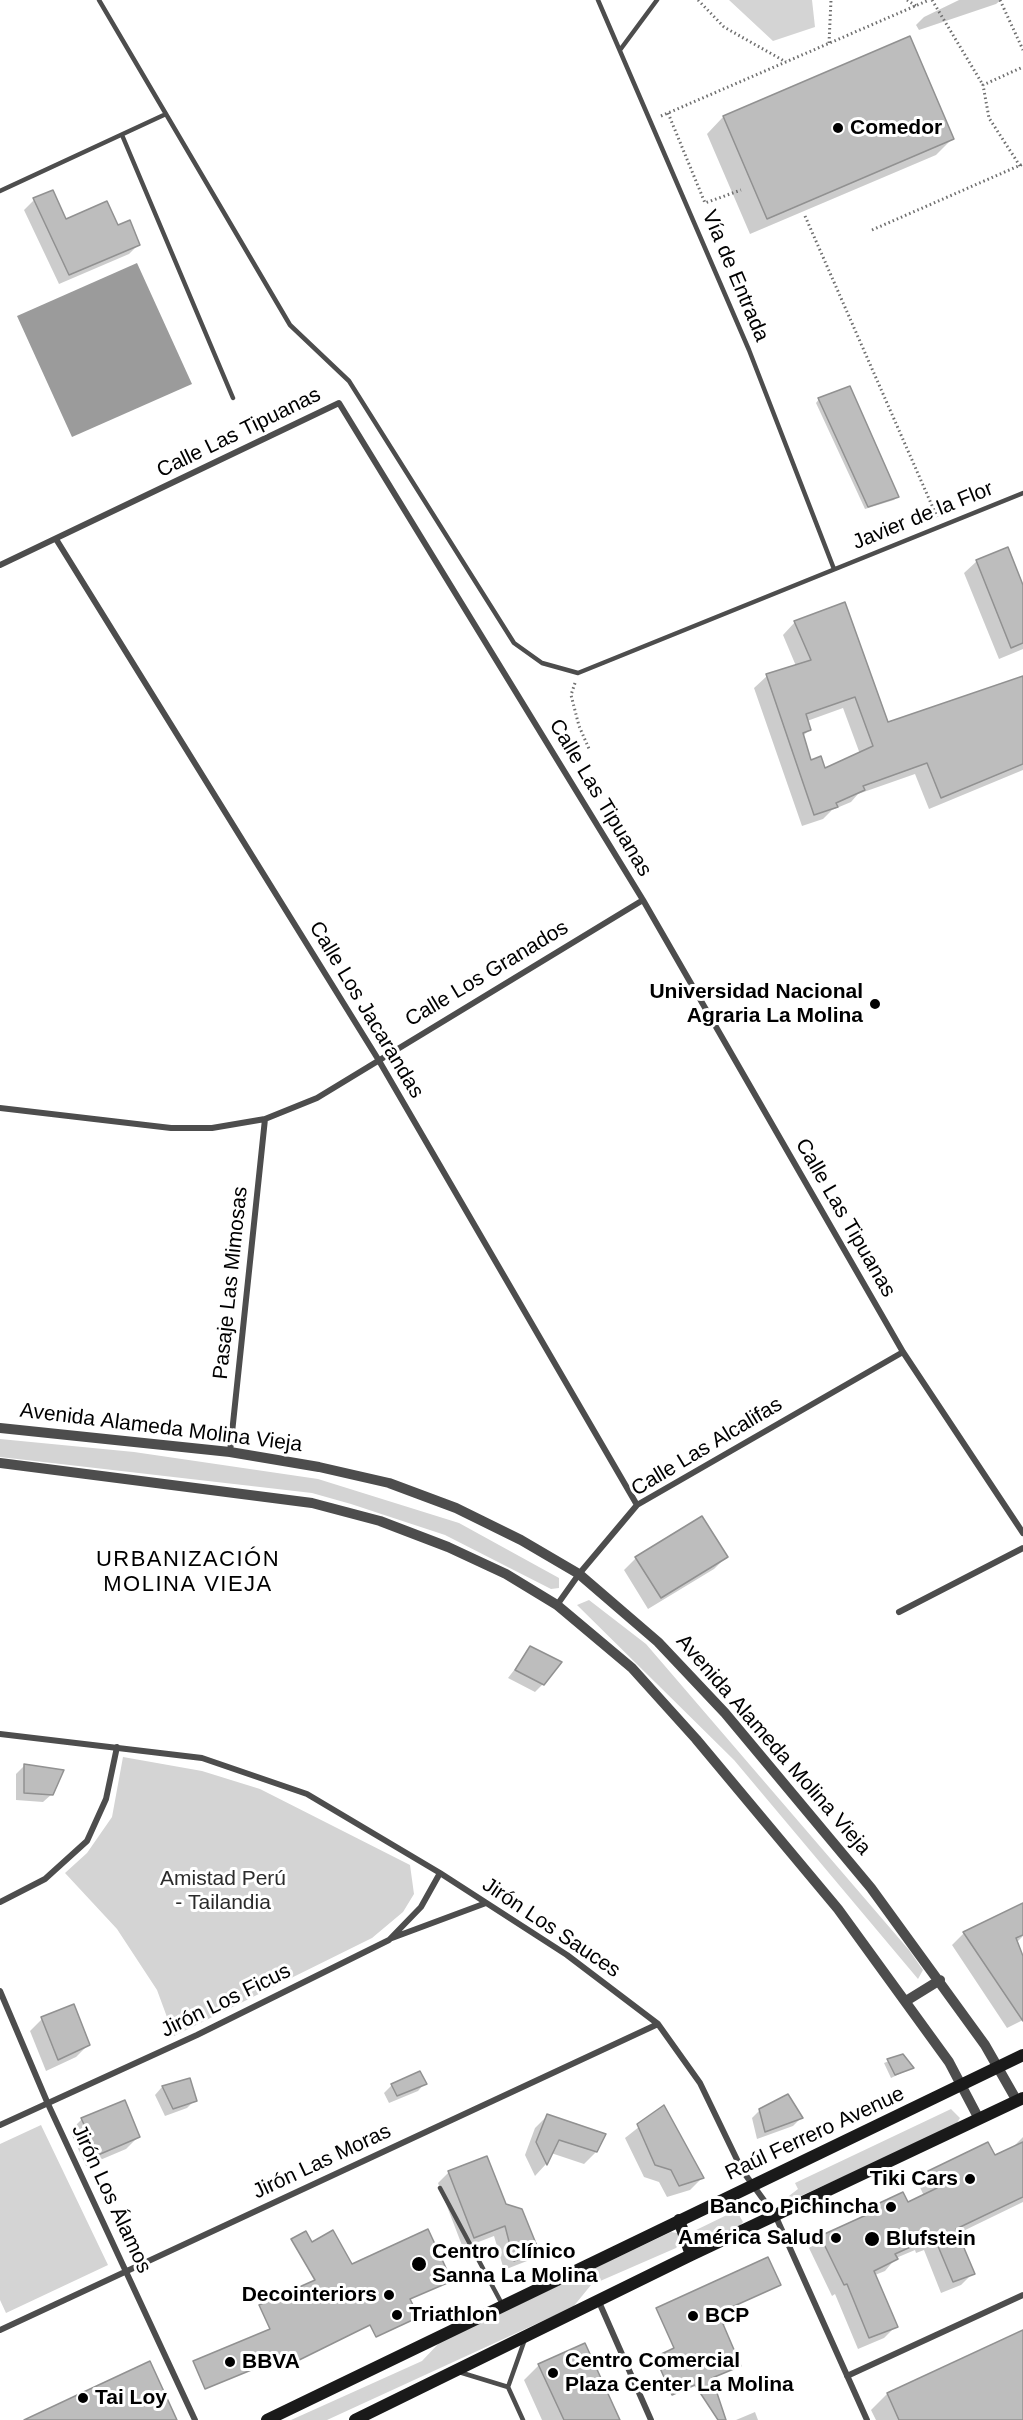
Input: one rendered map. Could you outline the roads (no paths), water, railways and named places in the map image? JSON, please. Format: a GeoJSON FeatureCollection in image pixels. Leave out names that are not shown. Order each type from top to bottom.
{"type":"FeatureCollection","features":[{"type":"Feature","properties":{"kind":"main road","name":"Raúl Ferrero Avenue"},"geometry":{"type":"LineString","coordinates":[[267,2420],[679,2220],[963,2086],[1023,2055]]}},
{"type":"Feature","properties":{"kind":"main road"},"geometry":{"type":"LineString","coordinates":[[355,2420],[691,2255],[777,2217],[1020,2099]]}},
{"type":"Feature","properties":{"kind":"main road"},"geometry":{"type":"LineString","coordinates":[[679,2220],[691,2255]]}},
{"type":"Feature","properties":{"kind":"street","name":"Calle Las Tipuanas"},"geometry":{"type":"LineString","coordinates":[[0,566],[339,404],[644,900],[903,1352],[1023,1533]]}},
{"type":"Feature","properties":{"kind":"street","name":"Calle Los Jacarandas"},"geometry":{"type":"LineString","coordinates":[[56,539],[378,1059],[637,1505]]}},
{"type":"Feature","properties":{"kind":"street","name":"Calle Los Granados"},"geometry":{"type":"LineString","coordinates":[[0,1108],[171,1128],[212,1128],[265,1119],[317,1098],[644,900]]}},
{"type":"Feature","properties":{"kind":"street","name":"Pasaje Las Mimosas"},"geometry":{"type":"LineString","coordinates":[[230,1452],[265,1119]]}},
{"type":"Feature","properties":{"kind":"street","name":"Calle Las Alcalifas"},"geometry":{"type":"LineString","coordinates":[[557,1605],[579,1574],[637,1505],[903,1352]]}},
{"type":"Feature","properties":{"kind":"street","name":"Avenida Alameda Molina Vieja"},"geometry":{"type":"LineString","coordinates":[[0,1428],[230,1452],[319,1467],[389,1483],[456,1508],[521,1540],[579,1574],[657,1642],[725,1713],[871,1888],[940,1980],[1020,2099]]}},
{"type":"Feature","properties":{"kind":"street"},"geometry":{"type":"LineString","coordinates":[[0,1463],[312,1503],[380,1521],[448,1547],[506,1574],[557,1605],[632,1668],[696,1738],[838,1909],[906,2001],[963,2086],[979,2119]]}},
{"type":"Feature","properties":{"kind":"street"},"geometry":{"type":"LineString","coordinates":[[899,1612],[1023,1548]]}},
{"type":"Feature","properties":{"kind":"street","name":"Jirón Los Sauces"},"geometry":{"type":"LineString","coordinates":[[0,1734],[202,1758],[278,1782],[307,1794],[440,1873],[567,1955],[658,2024],[700,2083],[734,2157],[777,2217],[867,2420]]}},
{"type":"Feature","properties":{"kind":"street"},"geometry":{"type":"LineString","coordinates":[[0,1902],[45,1879],[87,1841],[106,1799],[117,1747]]}},
{"type":"Feature","properties":{"kind":"street","name":"Jirón Los Ficus"},"geometry":{"type":"LineString","coordinates":[[0,2126],[197,2035],[388,1940],[421,1907],[440,1873]]}},
{"type":"Feature","properties":{"kind":"street"},"geometry":{"type":"LineString","coordinates":[[388,1940],[486,1903]]}},
{"type":"Feature","properties":{"kind":"street"},"geometry":{"type":"LineString","coordinates":[[906,2001],[940,1980]]}},
{"type":"Feature","properties":{"kind":"street","name":"Jirón Los Álamos"},"geometry":{"type":"LineString","coordinates":[[0,1991],[48,2104],[128,2271],[195,2420]]}},
{"type":"Feature","properties":{"kind":"street","name":"Jirón Las Moras"},"geometry":{"type":"LineString","coordinates":[[0,2330],[658,2024]]}},
{"type":"Feature","properties":{"kind":"street"},"geometry":{"type":"LineString","coordinates":[[847,2376],[1023,2295]]}},
{"type":"Feature","properties":{"kind":"street"},"geometry":{"type":"LineString","coordinates":[[599,2302],[651,2420]]}},
{"type":"Feature","properties":{"kind":"lane"},"geometry":{"type":"LineString","coordinates":[[0,191],[166,114],[99,0]]}},
{"type":"Feature","properties":{"kind":"lane","name":"Vía de Entrada"},"geometry":{"type":"LineString","coordinates":[[598,0],[749,350],[834,569]]}},
{"type":"Feature","properties":{"kind":"lane"},"geometry":{"type":"LineString","coordinates":[[620,50],[657,0]]}},
{"type":"Feature","properties":{"kind":"lane","name":"Javier de la Flor"},"geometry":{"type":"LineString","coordinates":[[166,114],[290,325],[349,381],[514,642],[542,663],[578,672],[1023,493]]}},
{"type":"Feature","properties":{"kind":"lane"},"geometry":{"type":"LineString","coordinates":[[122,135],[233,398]]}},
{"type":"Feature","properties":{"kind":"lane"},"geometry":{"type":"LineString","coordinates":[[440,2188],[503,2306]]}},
{"type":"Feature","properties":{"kind":"lane"},"geometry":{"type":"LineString","coordinates":[[523,2420],[508,2387],[525,2338]]}},
{"type":"Feature","properties":{"kind":"lane"},"geometry":{"type":"LineString","coordinates":[[456,2371],[508,2387]]}},
{"type":"Feature","properties":{"kind":"place","name":"Comedor"},"geometry":{"type":"Point","coordinates":[838,128]}},
{"type":"Feature","properties":{"kind":"place","name":"Universidad Nacional Agraria La Molina"},"geometry":{"type":"Point","coordinates":[875,1004]}},
{"type":"Feature","properties":{"kind":"place","name":"Tiki Cars"},"geometry":{"type":"Point","coordinates":[970,2179]}},
{"type":"Feature","properties":{"kind":"place","name":"Banco Pichincha"},"geometry":{"type":"Point","coordinates":[891,2207]}},
{"type":"Feature","properties":{"kind":"place","name":"América Salud"},"geometry":{"type":"Point","coordinates":[836,2238]}},
{"type":"Feature","properties":{"kind":"place","name":"Blufstein"},"geometry":{"type":"Point","coordinates":[872,2239]}},
{"type":"Feature","properties":{"kind":"place","name":"Centro Clínico Sanna La Molina"},"geometry":{"type":"Point","coordinates":[419,2264]}},
{"type":"Feature","properties":{"kind":"place","name":"Decointeriors"},"geometry":{"type":"Point","coordinates":[389,2295]}},
{"type":"Feature","properties":{"kind":"place","name":"Triathlon"},"geometry":{"type":"Point","coordinates":[397,2315]}},
{"type":"Feature","properties":{"kind":"place","name":"BCP"},"geometry":{"type":"Point","coordinates":[693,2316]}},
{"type":"Feature","properties":{"kind":"place","name":"BBVA"},"geometry":{"type":"Point","coordinates":[230,2362]}},
{"type":"Feature","properties":{"kind":"place","name":"Centro Comercial Plaza Center La Molina"},"geometry":{"type":"Point","coordinates":[553,2373]}},
{"type":"Feature","properties":{"kind":"place","name":"Tai Loy"},"geometry":{"type":"Point","coordinates":[83,2398]}},
{"type":"Feature","properties":{"kind":"district","name":"URBANIZACIÓN MOLINA VIEJA"},"geometry":{"type":"Point","coordinates":[188,1572]}},
{"type":"Feature","properties":{"kind":"park label","name":"Amistad Perú - Tailandia"},"geometry":{"type":"Point","coordinates":[223,1891]}}]}
